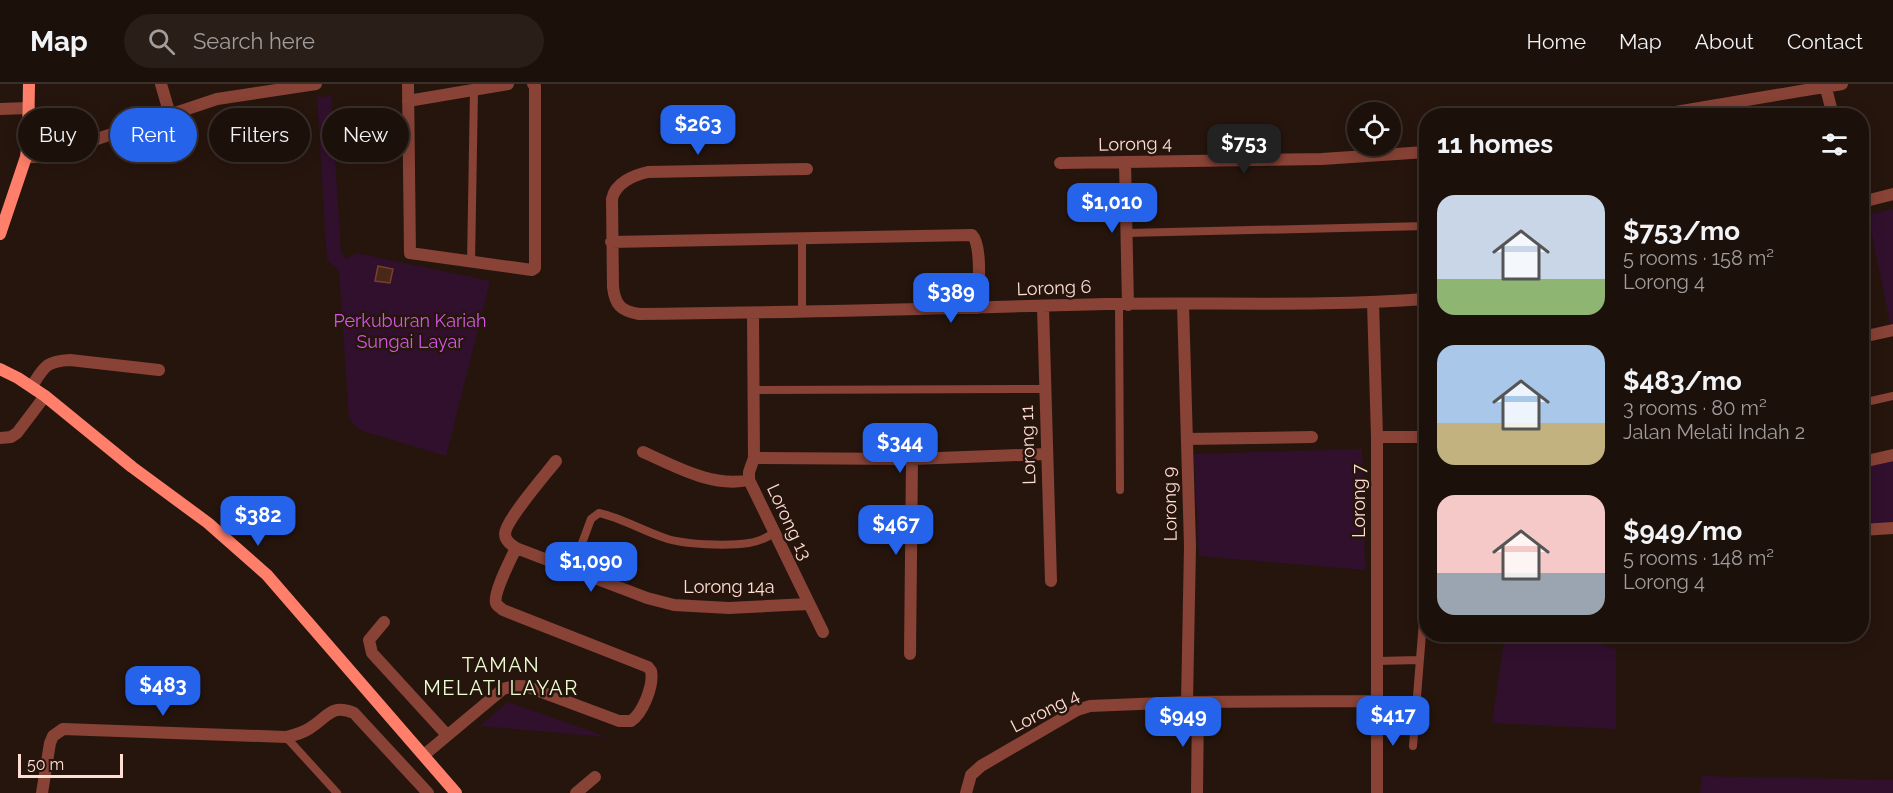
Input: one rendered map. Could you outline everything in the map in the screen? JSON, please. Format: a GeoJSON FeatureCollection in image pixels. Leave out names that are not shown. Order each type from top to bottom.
{"type":"FeatureCollection","features":[{"type":"Feature","properties":{"kind":"street"},"geometry":{"type":"LineString","coordinates":[[29,84],[29,108]]}},
{"type":"Feature","properties":{"kind":"street"},"geometry":{"type":"LineString","coordinates":[[161,84],[168,108]]}},
{"type":"Feature","properties":{"kind":"street"},"geometry":{"type":"LineString","coordinates":[[191,108],[217,99],[280,86],[316,84]]}},
{"type":"Feature","properties":{"kind":"street"},"geometry":{"type":"LineString","coordinates":[[408,84],[410,253],[532,270],[535,268],[535,86],[533,84]]}},
{"type":"Feature","properties":{"kind":"street"},"geometry":{"type":"LineString","coordinates":[[408,100],[508,84]]}},
{"type":"Feature","properties":{"kind":"street"},"geometry":{"type":"LineString","coordinates":[[1702,108],[1842,84]]}},
{"type":"Feature","properties":{"kind":"street"},"geometry":{"type":"LineString","coordinates":[[1826,88],[1831,108]]}},
{"type":"Feature","properties":{"kind":"street"},"geometry":{"type":"LineString","coordinates":[[0,108],[18,108]]}},
{"type":"Feature","properties":{"kind":"street","name":"Lorong 4"},"geometry":{"type":"LineString","coordinates":[[1060,163],[1323,159],[1419,152]]}},
{"type":"Feature","properties":{"kind":"street"},"geometry":{"type":"LineString","coordinates":[[0,234],[24,162]]}},
{"type":"Feature","properties":{"kind":"street"},"geometry":{"type":"LineString","coordinates":[[1124,305],[1125,163]]}},
{"type":"Feature","properties":{"kind":"street","name":"Lorong 6"},"geometry":{"type":"LineString","coordinates":[[807,169],[648,172],[632,177],[613,194],[611,242],[614,299],[619,307],[627,312],[639,314],[753,313],[1419,299]]}},
{"type":"Feature","properties":{"kind":"street"},"geometry":{"type":"LineString","coordinates":[[1869,200],[1893,194]]}},
{"type":"Feature","properties":{"kind":"street"},"geometry":{"type":"LineString","coordinates":[[611,242],[972,235],[976,239],[978,256],[978,308]]}},
{"type":"Feature","properties":{"kind":"street","name":"Lorong 7"},"geometry":{"type":"LineString","coordinates":[[1373,302],[1377,437],[1377,793]]}},
{"type":"Feature","properties":{"kind":"street","name":"Lorong 9"},"geometry":{"type":"LineString","coordinates":[[1183,304],[1192,702],[1197,793]]}},
{"type":"Feature","properties":{"kind":"street","name":"Lorong 11"},"geometry":{"type":"LineString","coordinates":[[1043,307],[1051,581]]}},
{"type":"Feature","properties":{"kind":"street","name":"Lorong 13"},"geometry":{"type":"LineString","coordinates":[[753,313],[754,458],[749,480],[823,632]]}},
{"type":"Feature","properties":{"kind":"street"},"geometry":{"type":"LineString","coordinates":[[1869,335],[1893,330]]}},
{"type":"Feature","properties":{"kind":"street"},"geometry":{"type":"LineString","coordinates":[[32,386],[42,369],[58,360],[159,370]]}},
{"type":"Feature","properties":{"kind":"street"},"geometry":{"type":"LineString","coordinates":[[0,369],[32,386],[45,396],[132,467],[208,523],[267,575],[456,793]]}},
{"type":"Feature","properties":{"kind":"street"},"geometry":{"type":"LineString","coordinates":[[0,438],[11,437],[17,433],[45,396]]}},
{"type":"Feature","properties":{"kind":"street"},"geometry":{"type":"LineString","coordinates":[[1187,439],[1312,437]]}},
{"type":"Feature","properties":{"kind":"street"},"geometry":{"type":"LineString","coordinates":[[1377,437],[1419,437]]}},
{"type":"Feature","properties":{"kind":"street"},"geometry":{"type":"LineString","coordinates":[[643,452],[710,480],[739,482],[749,480]]}},
{"type":"Feature","properties":{"kind":"street"},"geometry":{"type":"LineString","coordinates":[[754,458],[912,459],[1047,454]]}},
{"type":"Feature","properties":{"kind":"street"},"geometry":{"type":"LineString","coordinates":[[1869,460],[1893,455]]}},
{"type":"Feature","properties":{"kind":"street"},"geometry":{"type":"LineString","coordinates":[[909,654],[912,459]]}},
{"type":"Feature","properties":{"kind":"street"},"geometry":{"type":"LineString","coordinates":[[424,755],[503,689],[520,685],[620,721],[631,721],[639,713],[652,681],[651,671],[644,665],[503,610],[496,602],[498,590],[516,548],[505,537],[509,522],[556,461]]}},
{"type":"Feature","properties":{"kind":"street"},"geometry":{"type":"LineString","coordinates":[[1869,530],[1893,528]]}},
{"type":"Feature","properties":{"kind":"street","name":"Lorong 14a"},"geometry":{"type":"LineString","coordinates":[[516,548],[647,598],[674,605],[729,608],[808,604]]}},
{"type":"Feature","properties":{"kind":"street"},"geometry":{"type":"LineString","coordinates":[[384,622],[369,640],[372,653],[447,735]]}},
{"type":"Feature","properties":{"kind":"street","name":"Lorong 4"},"geometry":{"type":"LineString","coordinates":[[966,793],[971,775],[981,766],[1083,707],[1192,702],[1377,701]]}},
{"type":"Feature","properties":{"kind":"street"},"geometry":{"type":"LineString","coordinates":[[42,793],[53,736],[58,731],[70,728],[286,736],[299,734],[311,728],[336,710],[354,713],[428,793]]}},
{"type":"Feature","properties":{"kind":"street"},"geometry":{"type":"LineString","coordinates":[[576,793],[596,777]]}},
{"type":"Feature","properties":{"kind":"lane"},"geometry":{"type":"LineString","coordinates":[[471,263],[474,90]]}},
{"type":"Feature","properties":{"kind":"lane"},"geometry":{"type":"LineString","coordinates":[[1126,233],[1419,226]]}},
{"type":"Feature","properties":{"kind":"lane"},"geometry":{"type":"LineString","coordinates":[[802,239],[802,312]]}},
{"type":"Feature","properties":{"kind":"lane"},"geometry":{"type":"LineString","coordinates":[[1120,490],[1124,305]]}},
{"type":"Feature","properties":{"kind":"lane"},"geometry":{"type":"LineString","coordinates":[[754,390],[1045,389]]}},
{"type":"Feature","properties":{"kind":"lane"},"geometry":{"type":"LineString","coordinates":[[1869,401],[1893,396]]}},
{"type":"Feature","properties":{"kind":"lane"},"geometry":{"type":"LineString","coordinates":[[572,570],[591,519],[599,513],[665,539],[680,542],[748,543],[762,540],[774,533]]}},
{"type":"Feature","properties":{"kind":"lane"},"geometry":{"type":"LineString","coordinates":[[1413,746],[1421,642]]}},
{"type":"Feature","properties":{"kind":"lane"},"geometry":{"type":"LineString","coordinates":[[1377,661],[1419,660]]}},
{"type":"Feature","properties":{"kind":"lane"},"geometry":{"type":"LineString","coordinates":[[286,736],[337,793]]}},
{"type":"Feature","properties":{"kind":"green space","name":"Perkuburan Kariah Sungai Layar"},"geometry":{"type":"Polygon","coordinates":[[[331,96],[332,108],[322,108],[322,162],[335,162],[341,252],[346,259],[356,253],[490,281],[446,456],[363,431],[355,426],[349,417],[339,271],[327,260],[317,97],[331,96]]]}},
{"type":"Feature","properties":{"kind":"green space"},"geometry":{"type":"Polygon","coordinates":[[[1893,209],[1893,323],[1890,323],[1869,215],[1893,209]]]}},
{"type":"Feature","properties":{"kind":"green space"},"geometry":{"type":"Polygon","coordinates":[[[1362,449],[1365,570],[1199,556],[1194,454],[1362,449]]]}},
{"type":"Feature","properties":{"kind":"green space"},"geometry":{"type":"Polygon","coordinates":[[[1893,461],[1893,523],[1869,525],[1869,466],[1893,461]]]}},
{"type":"Feature","properties":{"kind":"green space"},"geometry":{"type":"Polygon","coordinates":[[[1504,642],[1594,642],[1616,649],[1616,729],[1492,723],[1504,642]]]}},
{"type":"Feature","properties":{"kind":"green space"},"geometry":{"type":"Polygon","coordinates":[[[508,702],[607,737],[480,726],[508,702]]]}},
{"type":"Feature","properties":{"kind":"green space"},"geometry":{"type":"Polygon","coordinates":[[[1702,776],[1893,780],[1893,793],[1700,793],[1702,776]]]}},
{"type":"Feature","properties":{"kind":"building"},"geometry":{"type":"Polygon","coordinates":[[[378,266],[393,269],[390,283],[375,281],[378,266]]]}},
{"type":"Feature","properties":{"kind":"district","name":"TAMAN MELATI LAYAR"},"geometry":{"type":"Point","coordinates":[501,676]}}]}
